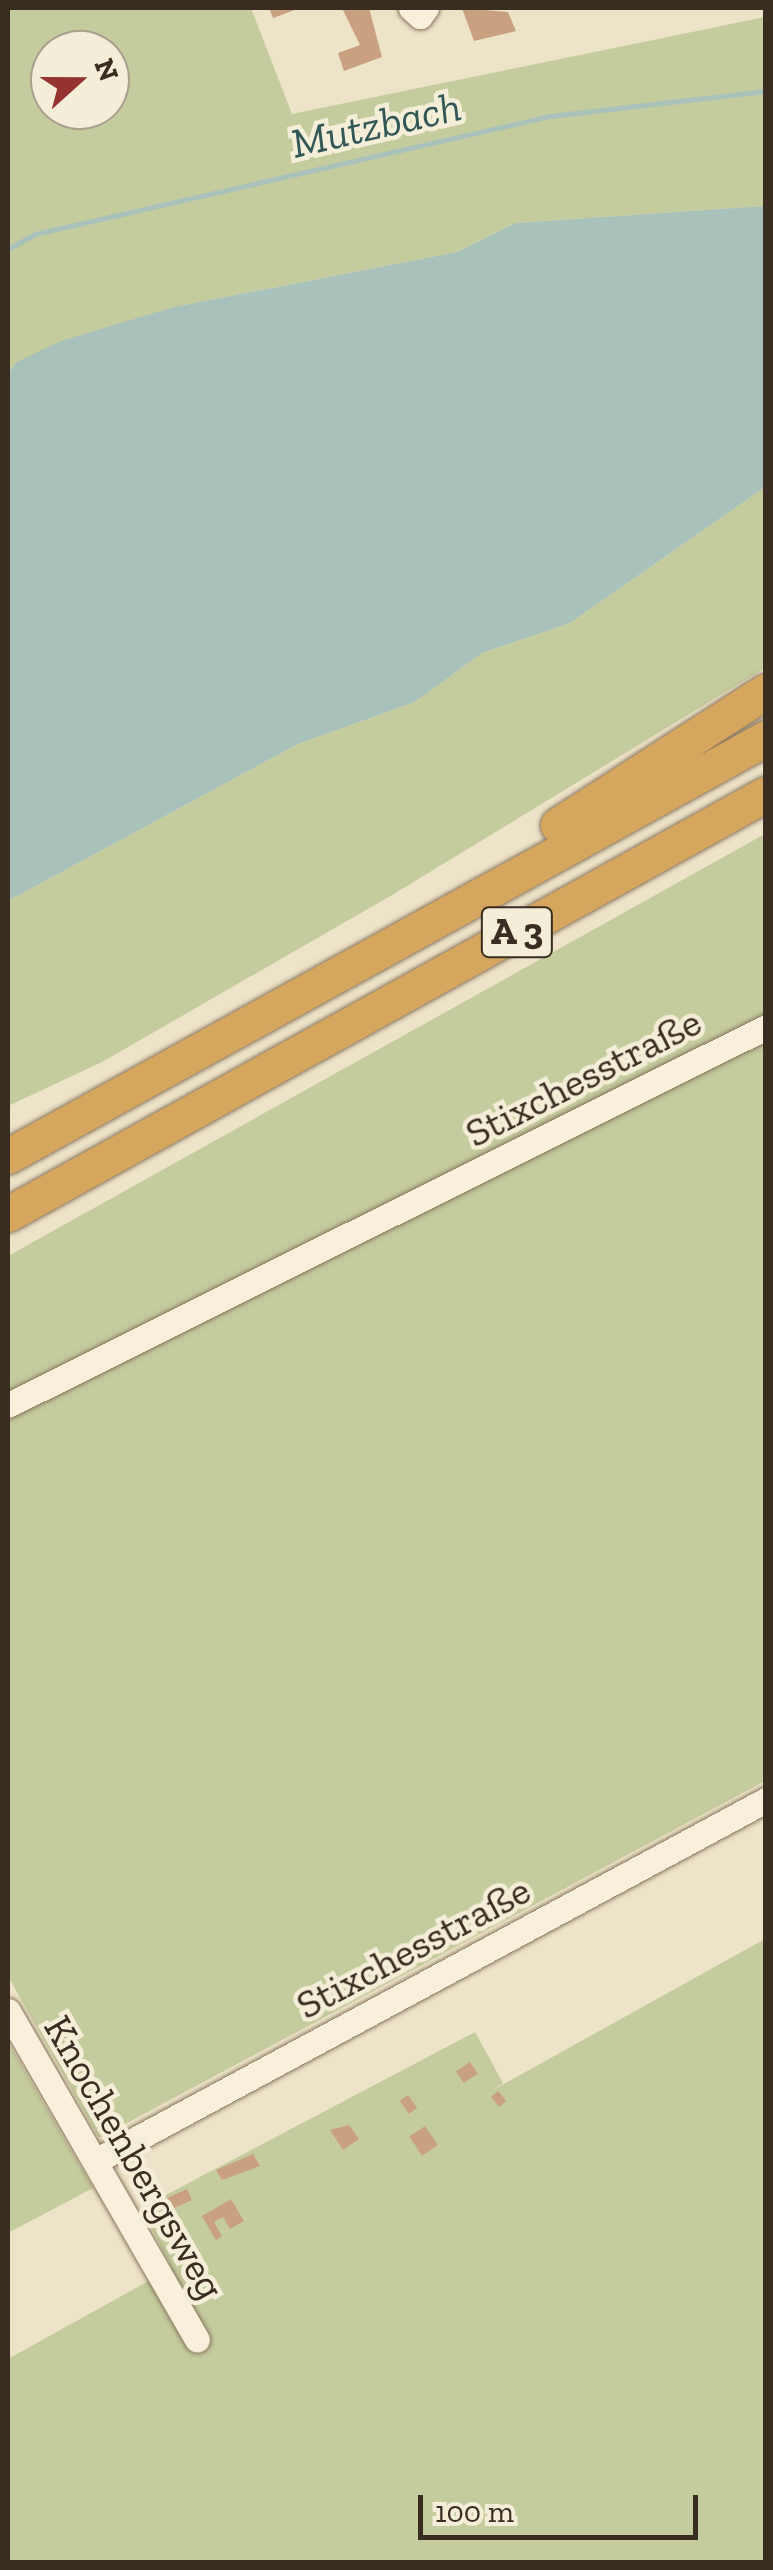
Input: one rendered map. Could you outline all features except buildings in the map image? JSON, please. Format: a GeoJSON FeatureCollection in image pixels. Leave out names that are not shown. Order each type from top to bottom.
{"type":"FeatureCollection","features":[{"type":"Feature","properties":{"kind":"highway"},"geometry":{"type":"LineString","coordinates":[[449,910],[485,866],[616,791],[766,691]]}},
{"type":"Feature","properties":{"kind":"highway","name":"A 3"},"geometry":{"type":"LineString","coordinates":[[8,1156],[766,738]]}},
{"type":"Feature","properties":{"kind":"highway","name":"A 3"},"geometry":{"type":"LineString","coordinates":[[8,1214],[766,794]]}},
{"type":"Feature","properties":{"kind":"street"},"geometry":{"type":"LineString","coordinates":[[411,8],[420,16],[426,8]]}},
{"type":"Feature","properties":{"kind":"street","name":"Stixchesstraße"},"geometry":{"type":"LineString","coordinates":[[8,1405],[766,1027]]}},
{"type":"Feature","properties":{"kind":"street","name":"Stixchesstraße"},"geometry":{"type":"LineString","coordinates":[[97,2160],[766,1800]]}},
{"type":"Feature","properties":{"kind":"street","name":"Knochenbergsweg"},"geometry":{"type":"LineString","coordinates":[[8,2011],[197,2340]]}},
{"type":"Feature","properties":{"kind":"green space"},"geometry":{"type":"Polygon","coordinates":[[[8,8],[251,8],[292,114],[765,17],[765,206],[515,223],[457,252],[174,307],[17,362],[8,373],[8,8]]]}},
{"type":"Feature","properties":{"kind":"green space"},"geometry":{"type":"Polygon","coordinates":[[[765,487],[765,668],[392,895],[102,1062],[8,1106],[8,901],[298,744],[415,702],[482,653],[570,623],[765,487]]]}},
{"type":"Feature","properties":{"kind":"green space"},"geometry":{"type":"Polygon","coordinates":[[[765,834],[765,1023],[8,1396],[8,1256],[765,834]]]}},
{"type":"Feature","properties":{"kind":"green space"},"geometry":{"type":"Polygon","coordinates":[[[765,1040],[765,1781],[99,2138],[8,1976],[8,1413],[765,1040]]]}},
{"type":"Feature","properties":{"kind":"green space"},"geometry":{"type":"Polygon","coordinates":[[[765,1939],[765,2562],[8,2562],[8,2359],[172,2268],[141,2208],[475,2032],[503,2083],[493,2090],[765,1939]]]}},
{"type":"Feature","properties":{"kind":"green space"},"geometry":{"type":"Polygon","coordinates":[[[8,2042],[93,2188],[8,2233],[8,2042]]]}},
{"type":"Feature","properties":{"kind":"water"},"geometry":{"type":"Polygon","coordinates":[[[765,206],[765,487],[570,623],[482,653],[415,702],[298,744],[8,901],[8,373],[17,362],[61,341],[174,307],[457,252],[515,223],[765,206]]]}},
{"type":"Feature","properties":{"kind":"waterway","name":"Mutzbach"},"geometry":{"type":"LineString","coordinates":[[8,249],[35,234],[550,116],[766,91]]}}]}
